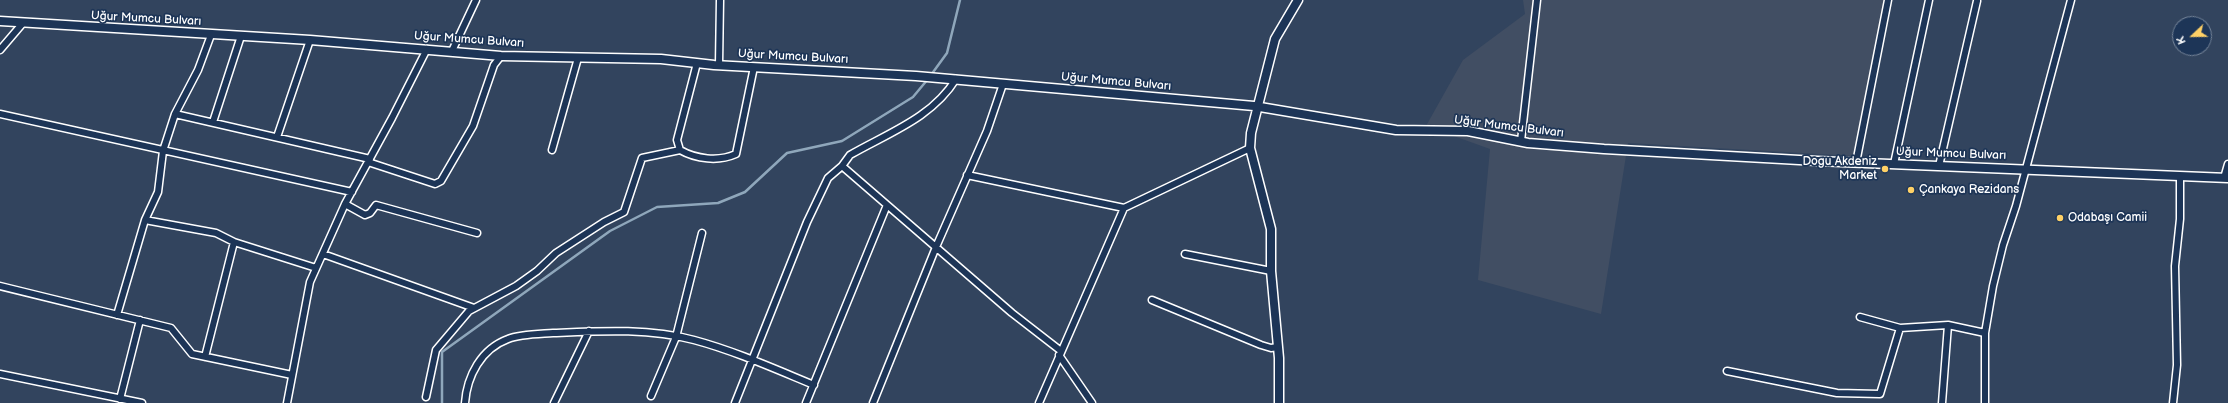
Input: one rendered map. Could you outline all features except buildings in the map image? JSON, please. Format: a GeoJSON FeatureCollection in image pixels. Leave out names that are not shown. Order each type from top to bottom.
{"type":"FeatureCollection","features":[{"type":"Feature","properties":{"kind":"street"},"geometry":{"type":"LineString","coordinates":[[452,51],[476,0]]}},
{"type":"Feature","properties":{"kind":"street"},"geometry":{"type":"LineString","coordinates":[[719,65],[720,0]]}},
{"type":"Feature","properties":{"kind":"street"},"geometry":{"type":"LineString","coordinates":[[1520,141],[1537,0]]}},
{"type":"Feature","properties":{"kind":"street"},"geometry":{"type":"LineString","coordinates":[[1856,163],[1888,0]]}},
{"type":"Feature","properties":{"kind":"street"},"geometry":{"type":"LineString","coordinates":[[1894,164],[1929,0]]}},
{"type":"Feature","properties":{"kind":"street"},"geometry":{"type":"LineString","coordinates":[[1985,403],[1986,333],[2003,245],[2026,169],[2071,0]]}},
{"type":"Feature","properties":{"kind":"street"},"geometry":{"type":"LineString","coordinates":[[1279,403],[1278,346],[1271,271],[1271,229],[1250,148],[1257,107],[1275,39],[1297,1]]}},
{"type":"Feature","properties":{"kind":"street"},"geometry":{"type":"LineString","coordinates":[[1940,166],[1977,1]]}},
{"type":"Feature","properties":{"kind":"street","name":"Uğur Mumcu Bulvarı"},"geometry":{"type":"LineString","coordinates":[[0,21],[427,48],[501,56],[662,59],[719,65],[956,79],[1257,107],[1396,130],[1468,131],[1520,141],[1612,149],[1856,163],[2226,178]]}},
{"type":"Feature","properties":{"kind":"street"},"geometry":{"type":"LineString","coordinates":[[0,50],[24,23]]}},
{"type":"Feature","properties":{"kind":"street"},"geometry":{"type":"LineString","coordinates":[[117,314],[145,220],[158,192],[163,151],[175,114],[198,70],[211,35]]}},
{"type":"Feature","properties":{"kind":"street"},"geometry":{"type":"LineString","coordinates":[[213,122],[241,36]]}},
{"type":"Feature","properties":{"kind":"street"},"geometry":{"type":"LineString","coordinates":[[277,137],[310,40]]}},
{"type":"Feature","properties":{"kind":"street"},"geometry":{"type":"LineString","coordinates":[[287,403],[310,282],[345,204],[369,161],[427,48]]}},
{"type":"Feature","properties":{"kind":"street"},"geometry":{"type":"LineString","coordinates":[[175,114],[277,137],[369,161],[435,184],[441,181],[473,126],[494,65],[501,56]]}},
{"type":"Feature","properties":{"kind":"street"},"geometry":{"type":"LineString","coordinates":[[552,150],[578,58]]}},
{"type":"Feature","properties":{"kind":"street"},"geometry":{"type":"LineString","coordinates":[[697,63],[677,140],[680,150],[690,156],[711,158],[728,158],[736,154],[754,67]]}},
{"type":"Feature","properties":{"kind":"street"},"geometry":{"type":"LineString","coordinates":[[735,403],[807,222],[828,178],[842,166],[850,155],[929,111],[946,96],[956,79]]}},
{"type":"Feature","properties":{"kind":"street"},"geometry":{"type":"LineString","coordinates":[[873,403],[936,247],[987,131],[1003,84]]}},
{"type":"Feature","properties":{"kind":"street"},"geometry":{"type":"LineString","coordinates":[[0,114],[352,192]]}},
{"type":"Feature","properties":{"kind":"street"},"geometry":{"type":"LineString","coordinates":[[967,175],[1124,208],[1250,148]]}},
{"type":"Feature","properties":{"kind":"street"},"geometry":{"type":"LineString","coordinates":[[426,397],[436,350],[474,308],[516,286],[537,271],[556,253],[604,222],[624,212],[642,158],[680,150]]}},
{"type":"Feature","properties":{"kind":"street"},"geometry":{"type":"LineString","coordinates":[[2226,178],[2228,164]]}},
{"type":"Feature","properties":{"kind":"street"},"geometry":{"type":"LineString","coordinates":[[842,166],[1060,353],[1092,403]]}},
{"type":"Feature","properties":{"kind":"street"},"geometry":{"type":"LineString","coordinates":[[2173,403],[2177,365],[2174,266],[2180,219],[2180,176]]}},
{"type":"Feature","properties":{"kind":"street"},"geometry":{"type":"LineString","coordinates":[[345,204],[365,215],[370,213],[376,204],[478,233]]}},
{"type":"Feature","properties":{"kind":"street"},"geometry":{"type":"LineString","coordinates":[[806,403],[887,205]]}},
{"type":"Feature","properties":{"kind":"street"},"geometry":{"type":"LineString","coordinates":[[1039,403],[1124,208]]}},
{"type":"Feature","properties":{"kind":"street"},"geometry":{"type":"LineString","coordinates":[[145,220],[216,234],[234,242],[316,268]]}},
{"type":"Feature","properties":{"kind":"street"},"geometry":{"type":"LineString","coordinates":[[651,396],[676,337],[702,233]]}},
{"type":"Feature","properties":{"kind":"street"},"geometry":{"type":"LineString","coordinates":[[205,357],[234,242]]}},
{"type":"Feature","properties":{"kind":"street"},"geometry":{"type":"LineString","coordinates":[[323,254],[474,308]]}},
{"type":"Feature","properties":{"kind":"street"},"geometry":{"type":"LineString","coordinates":[[1185,254],[1271,271]]}},
{"type":"Feature","properties":{"kind":"street"},"geometry":{"type":"LineString","coordinates":[[0,286],[171,328],[192,354],[292,375]]}},
{"type":"Feature","properties":{"kind":"street"},"geometry":{"type":"LineString","coordinates":[[1152,300],[1261,345],[1271,348],[1278,346]]}},
{"type":"Feature","properties":{"kind":"street"},"geometry":{"type":"LineString","coordinates":[[1860,317],[1900,328],[1948,325],[1986,333]]}},
{"type":"Feature","properties":{"kind":"street"},"geometry":{"type":"LineString","coordinates":[[120,399],[140,320]]}},
{"type":"Feature","properties":{"kind":"street"},"geometry":{"type":"LineString","coordinates":[[1942,403],[1948,325]]}},
{"type":"Feature","properties":{"kind":"street"},"geometry":{"type":"LineString","coordinates":[[1727,371],[1836,393],[1880,394],[1900,328]]}},
{"type":"Feature","properties":{"kind":"street"},"geometry":{"type":"LineString","coordinates":[[465,403],[471,373],[490,349],[508,339],[590,331],[640,331],[694,340],[753,360],[814,385]]}},
{"type":"Feature","properties":{"kind":"street"},"geometry":{"type":"LineString","coordinates":[[554,403],[590,331]]}},
{"type":"Feature","properties":{"kind":"street"},"geometry":{"type":"LineString","coordinates":[[0,374],[142,403]]}},
{"type":"Feature","properties":{"kind":"shaded area"},"geometry":{"type":"Polygon","coordinates":[[[1523,0],[1889,0],[1854,156],[1628,143],[1601,314],[1478,280],[1490,149],[1426,126],[1463,60],[1525,14],[1523,0]]]}},
{"type":"Feature","properties":{"kind":"waterway"},"geometry":{"type":"LineString","coordinates":[[931,75],[947,53],[960,0]]}},
{"type":"Feature","properties":{"kind":"waterway"},"geometry":{"type":"LineString","coordinates":[[442,403],[442,352],[610,231],[657,207],[718,203],[745,192],[787,153],[842,141],[913,97],[928,79]]}},
{"type":"Feature","properties":{"kind":"place","name":"Dogu Akdeniz Market"},"geometry":{"type":"Point","coordinates":[1885,169]}},
{"type":"Feature","properties":{"kind":"place","name":"Çankaya Rezidans"},"geometry":{"type":"Point","coordinates":[1911,190]}},
{"type":"Feature","properties":{"kind":"place","name":"Odabaşı Camii"},"geometry":{"type":"Point","coordinates":[2060,218]}}]}
